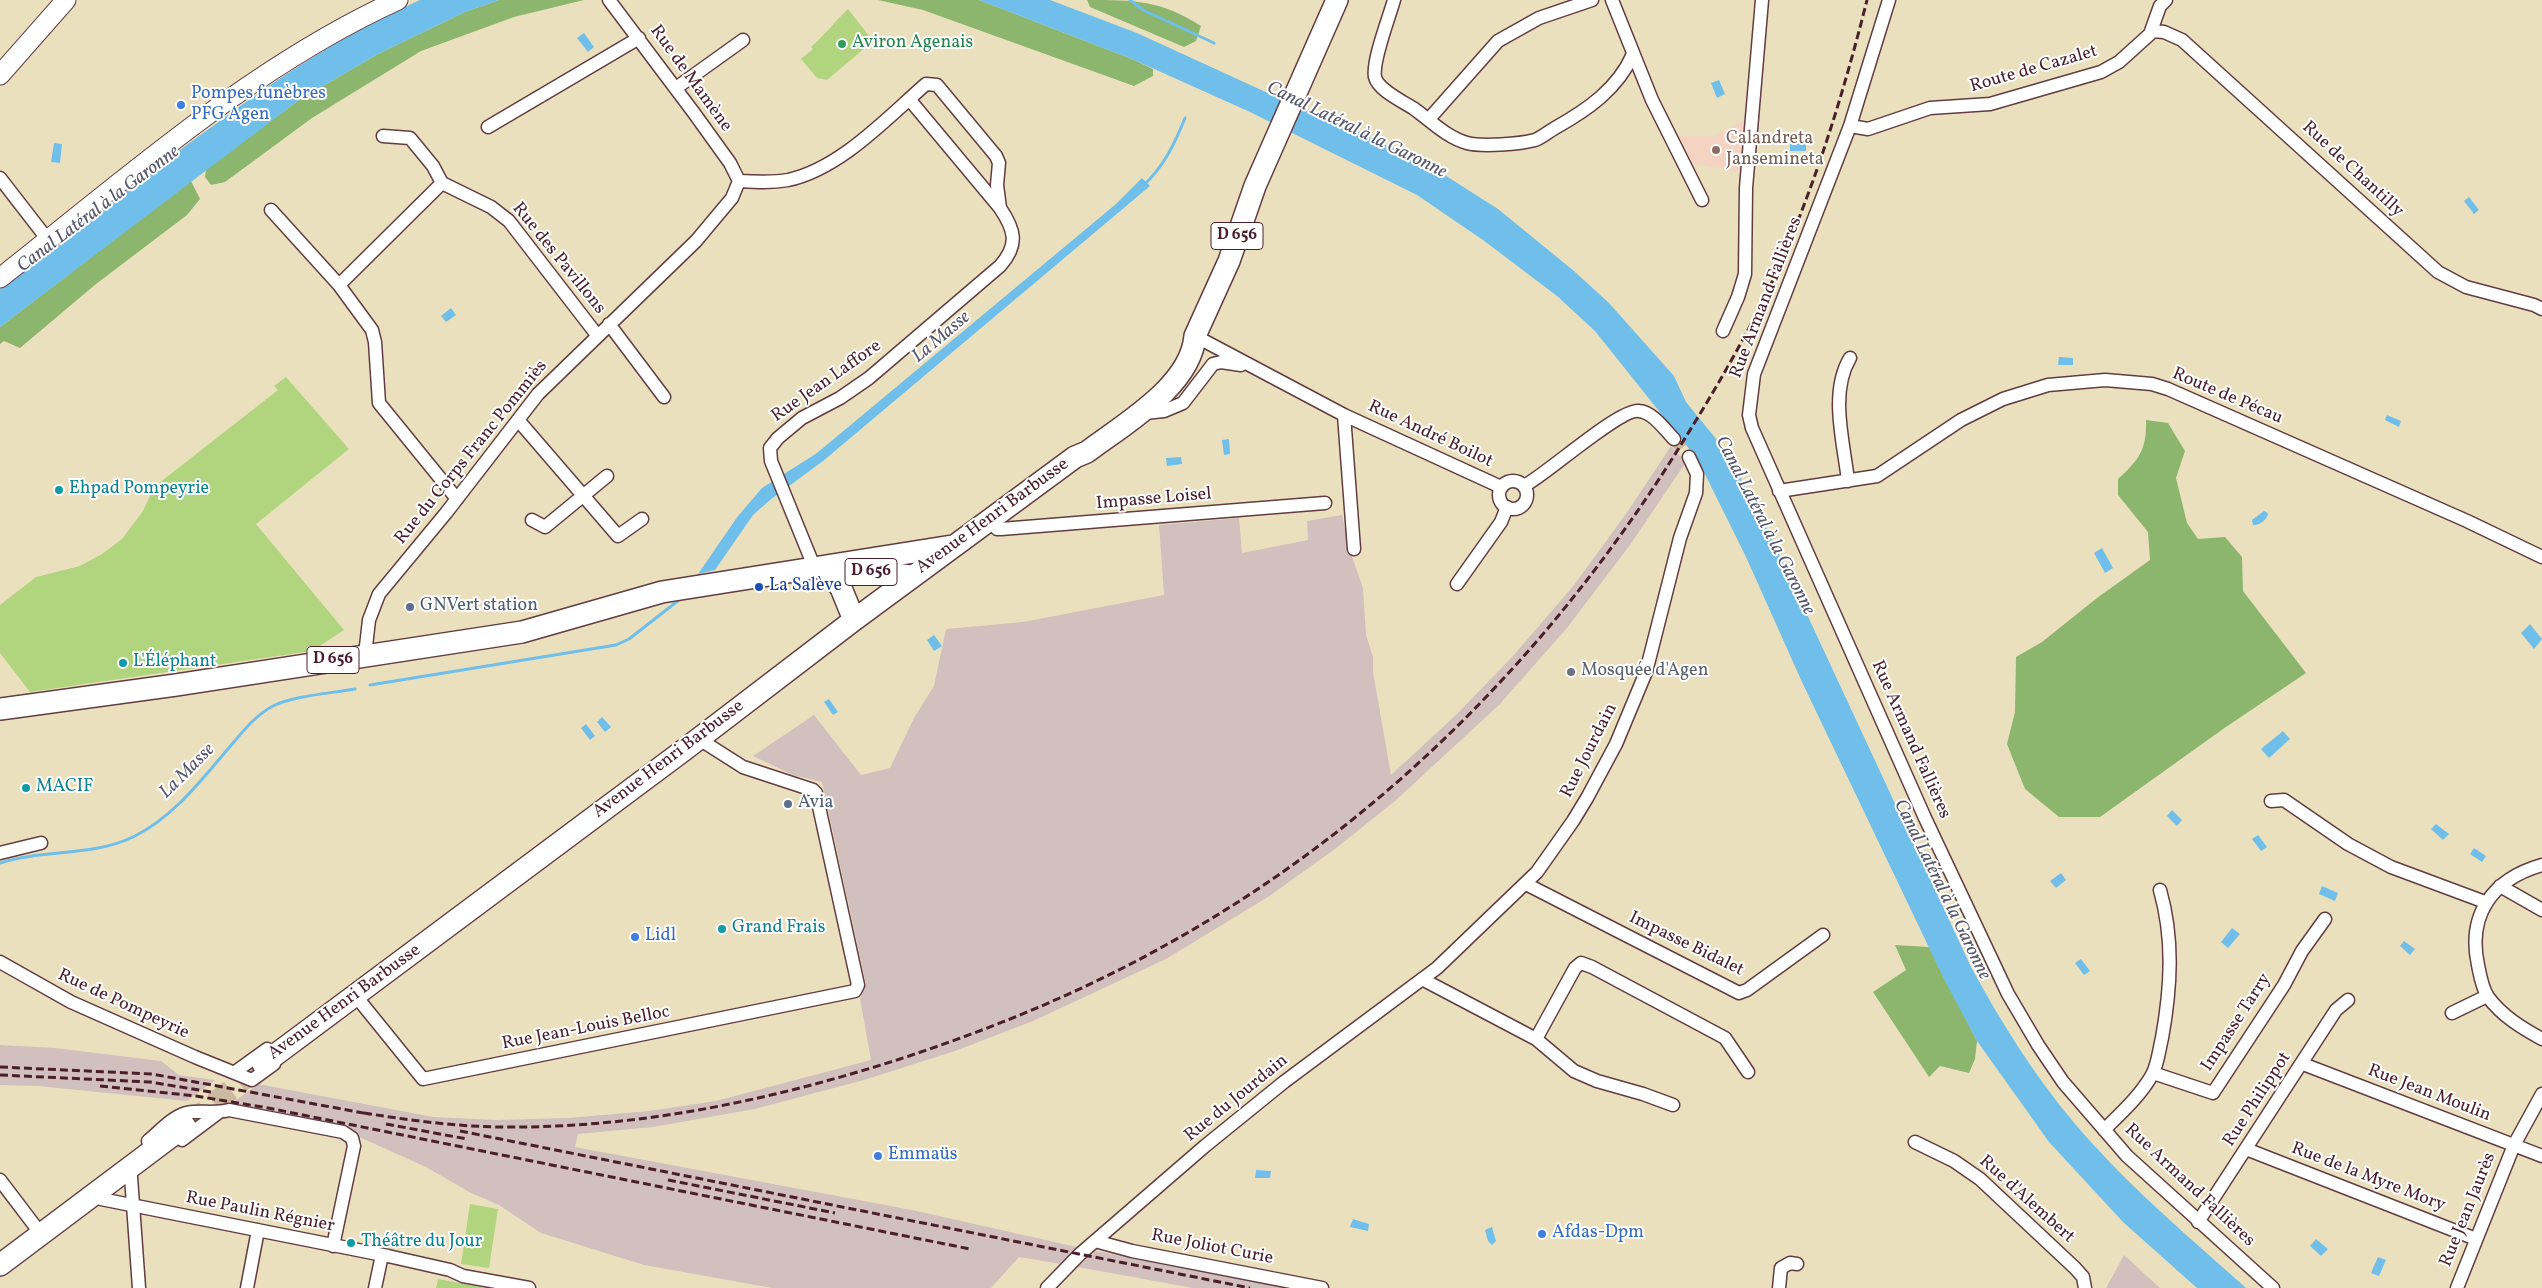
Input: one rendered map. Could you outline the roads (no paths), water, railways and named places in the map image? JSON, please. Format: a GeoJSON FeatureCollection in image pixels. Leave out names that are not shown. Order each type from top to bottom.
{"type":"FeatureCollection","features":[{"type":"Feature","properties":{"kind":"main road","name":"Avenue Henri Barbusse"},"geometry":{"type":"LineString","coordinates":[[263,1064],[699,739],[854,620],[1075,457],[1087,452],[1172,385],[1189,359],[1194,347],[1195,336],[1229,261],[1256,186],[1337,0]]}},
{"type":"Feature","properties":{"kind":"main road","name":"Avenue Henri Barbusse"},"geometry":{"type":"LineString","coordinates":[[1075,457],[1082,445],[1151,389],[1182,347],[1195,336]]}},
{"type":"Feature","properties":{"kind":"main road"},"geometry":{"type":"LineString","coordinates":[[1135,415],[1151,389]]}},
{"type":"Feature","properties":{"kind":"main road","name":"D 656"},"geometry":{"type":"LineString","coordinates":[[0,709],[176,685],[522,632],[662,592],[823,568],[958,545]]}},
{"type":"Feature","properties":{"kind":"main road","name":"D 656"},"geometry":{"type":"LineString","coordinates":[[897,555],[916,574]]}},
{"type":"Feature","properties":{"kind":"main road","name":"D 656"},"geometry":{"type":"LineString","coordinates":[[823,568],[916,574]]}},
{"type":"Feature","properties":{"kind":"main road","name":"D 656"},"geometry":{"type":"LineString","coordinates":[[823,568],[841,588],[854,620]]}},
{"type":"Feature","properties":{"kind":"main road"},"geometry":{"type":"LineString","coordinates":[[0,1265],[40,1234],[92,1198],[184,1126]]}},
{"type":"Feature","properties":{"kind":"street"},"geometry":{"type":"LineString","coordinates":[[0,75],[66,0]]}},
{"type":"Feature","properties":{"kind":"street"},"geometry":{"type":"LineString","coordinates":[[0,278],[250,85],[316,43],[398,0]]}},
{"type":"Feature","properties":{"kind":"street","name":"Rue de Mamène"},"geometry":{"type":"LineString","coordinates":[[609,0],[730,163],[739,181]]}},
{"type":"Feature","properties":{"kind":"street"},"geometry":{"type":"LineString","coordinates":[[1394,0],[1375,67],[1375,79],[1381,87],[1429,119],[1449,136],[1468,144],[1504,144],[1535,140],[1575,117],[1612,88],[1627,69],[1633,54]]}},
{"type":"Feature","properties":{"kind":"street"},"geometry":{"type":"LineString","coordinates":[[1429,119],[1498,41],[1539,18],[1592,0]]}},
{"type":"Feature","properties":{"kind":"street"},"geometry":{"type":"LineString","coordinates":[[1612,0],[1652,100],[1702,200]]}},
{"type":"Feature","properties":{"kind":"street"},"geometry":{"type":"LineString","coordinates":[[1723,331],[1738,297],[1745,274],[1746,188],[1762,0]]}},
{"type":"Feature","properties":{"kind":"street","name":"Rue Armand Fallières"},"geometry":{"type":"LineString","coordinates":[[1889,0],[1850,126],[1754,374],[1751,386],[1749,415],[1752,428],[1925,818],[2008,994],[2052,1067],[2127,1156],[2273,1288]]}},
{"type":"Feature","properties":{"kind":"street","name":"Route de Cazalet"},"geometry":{"type":"LineString","coordinates":[[1850,126],[1868,129],[1930,108],[1990,104],[2101,72],[2119,62],[2152,31],[2160,6],[2166,0]]}},
{"type":"Feature","properties":{"kind":"street","name":"Rue de Chantilly"},"geometry":{"type":"LineString","coordinates":[[2152,31],[2164,32],[2182,40],[2438,272],[2466,287],[2534,305],[2542,310]]}},
{"type":"Feature","properties":{"kind":"street"},"geometry":{"type":"LineString","coordinates":[[488,127],[639,38]]}},
{"type":"Feature","properties":{"kind":"street"},"geometry":{"type":"LineString","coordinates":[[676,88],[743,40]]}},
{"type":"Feature","properties":{"kind":"street","name":"Rue Jean Laffore"},"geometry":{"type":"LineString","coordinates":[[739,181],[768,182],[790,179],[814,171],[836,159],[926,84],[937,85],[996,156],[999,164],[1000,208]]}},
{"type":"Feature","properties":{"kind":"street","name":"Rue Jean Laffore"},"geometry":{"type":"LineString","coordinates":[[823,568],[788,503],[771,461],[770,448],[791,426],[814,410],[840,398],[869,378],[1007,259],[1012,247],[1013,235],[1011,224],[1000,208],[909,99]]}},
{"type":"Feature","properties":{"kind":"street"},"geometry":{"type":"LineString","coordinates":[[340,286],[442,183],[433,166],[410,138],[383,136]]}},
{"type":"Feature","properties":{"kind":"street"},"geometry":{"type":"LineString","coordinates":[[0,178],[48,240]]}},
{"type":"Feature","properties":{"kind":"street"},"geometry":{"type":"LineString","coordinates":[[979,182],[988,182],[998,178]]}},
{"type":"Feature","properties":{"kind":"street","name":"Rue du Corps Franc Pommiès"},"geometry":{"type":"LineString","coordinates":[[365,655],[369,620],[380,594],[538,394],[696,241],[732,198],[739,181]]}},
{"type":"Feature","properties":{"kind":"street","name":"Rue des Pavillons"},"geometry":{"type":"LineString","coordinates":[[442,183],[491,207],[509,220],[597,335]]}},
{"type":"Feature","properties":{"kind":"street"},"geometry":{"type":"LineString","coordinates":[[271,210],[340,286],[372,330],[375,342],[379,403],[457,498]]}},
{"type":"Feature","properties":{"kind":"street"},"geometry":{"type":"LineString","coordinates":[[609,324],[664,397]]}},
{"type":"Feature","properties":{"kind":"street","name":"Rue André Boilot"},"geometry":{"type":"LineString","coordinates":[[1195,336],[1344,415],[1416,447],[1456,468],[1502,487]]}},
{"type":"Feature","properties":{"kind":"street"},"geometry":{"type":"LineString","coordinates":[[1848,481],[1839,404],[1844,367],[1850,358]]}},
{"type":"Feature","properties":{"kind":"street"},"geometry":{"type":"LineString","coordinates":[[1135,415],[1164,411],[1184,403],[1213,364],[1221,362],[1249,366]]}},
{"type":"Feature","properties":{"kind":"street","name":"Route de Pécau"},"geometry":{"type":"LineString","coordinates":[[1779,492],[1880,474],[1961,420],[2003,399],[2048,386],[2089,380],[2152,384],[2168,389],[2353,470],[2542,557]]}},
{"type":"Feature","properties":{"kind":"street"},"geometry":{"type":"LineString","coordinates":[[1524,486],[1542,476],[1615,419],[1629,412],[1639,410],[1648,414],[1674,439]]}},
{"type":"Feature","properties":{"kind":"street","name":"Rue André Boilot"},"geometry":{"type":"LineString","coordinates":[[1344,415],[1354,549]]}},
{"type":"Feature","properties":{"kind":"street"},"geometry":{"type":"LineString","coordinates":[[518,420],[618,536],[642,519]]}},
{"type":"Feature","properties":{"kind":"street","name":"Rue Jourdain"},"geometry":{"type":"LineString","coordinates":[[1422,979],[1526,884],[1573,821],[1616,744],[1646,672],[1680,538],[1696,493],[1697,474],[1689,457]]}},
{"type":"Feature","properties":{"kind":"street"},"geometry":{"type":"LineString","coordinates":[[532,520],[545,527],[607,476]]}},
{"type":"Feature","properties":{"kind":"street"},"geometry":{"type":"LineString","coordinates":[[1511,481],[1520,482],[1524,486],[1527,498],[1522,506],[1514,509],[1507,507],[1500,498],[1502,487],[1511,481]]}},
{"type":"Feature","properties":{"kind":"street","name":"Impasse Loisel"},"geometry":{"type":"LineString","coordinates":[[990,520],[997,529],[1001,530],[1325,503]]}},
{"type":"Feature","properties":{"kind":"street"},"geometry":{"type":"LineString","coordinates":[[1457,584],[1501,522],[1507,507]]}},
{"type":"Feature","properties":{"kind":"street","name":"Rue Jean-Louis Belloc"},"geometry":{"type":"LineString","coordinates":[[359,1000],[423,1079],[855,991],[858,985],[816,793],[813,790],[743,767],[699,739]]}},
{"type":"Feature","properties":{"kind":"street"},"geometry":{"type":"LineString","coordinates":[[2271,800],[2284,800],[2348,844],[2391,867],[2485,902]]}},
{"type":"Feature","properties":{"kind":"street"},"geometry":{"type":"LineString","coordinates":[[0,853],[41,843]]}},
{"type":"Feature","properties":{"kind":"street"},"geometry":{"type":"LineString","coordinates":[[2542,865],[2516,876],[2500,886],[2485,902],[2478,921],[2474,947],[2481,980],[2487,996],[2518,1026],[2542,1039]]}},
{"type":"Feature","properties":{"kind":"street","name":"Impasse Bidalet"},"geometry":{"type":"LineString","coordinates":[[1526,884],[1739,993],[1823,936]]}},
{"type":"Feature","properties":{"kind":"street"},"geometry":{"type":"LineString","coordinates":[[2500,886],[2542,910]]}},
{"type":"Feature","properties":{"kind":"street"},"geometry":{"type":"LineString","coordinates":[[2104,1130],[2140,1094],[2153,1073],[2165,1023],[2171,968],[2168,918],[2160,890]]}},
{"type":"Feature","properties":{"kind":"street","name":"Impasse Tarry"},"geometry":{"type":"LineString","coordinates":[[2153,1073],[2213,1093],[2284,985],[2302,951],[2325,919]]}},
{"type":"Feature","properties":{"kind":"street"},"geometry":{"type":"LineString","coordinates":[[359,1000],[405,966],[412,954]]}},
{"type":"Feature","properties":{"kind":"street"},"geometry":{"type":"LineString","coordinates":[[235,1072],[398,955],[412,954]]}},
{"type":"Feature","properties":{"kind":"street","name":"Rue de Pompeyrie"},"geometry":{"type":"LineString","coordinates":[[0,962],[71,1002],[252,1080],[359,1000]]}},
{"type":"Feature","properties":{"kind":"street"},"geometry":{"type":"LineString","coordinates":[[1536,1039],[1575,968],[1581,964],[1592,967],[1725,1038],[1748,1072]]}},
{"type":"Feature","properties":{"kind":"street"},"geometry":{"type":"LineString","coordinates":[[1422,979],[1536,1039],[1574,1071],[1597,1081],[1673,1105]]}},
{"type":"Feature","properties":{"kind":"street","name":"Rue du Jourdain"},"geometry":{"type":"LineString","coordinates":[[1047,1288],[1080,1254],[1284,1082],[1422,979]]}},
{"type":"Feature","properties":{"kind":"street"},"geometry":{"type":"LineString","coordinates":[[2452,1013],[2487,996]]}},
{"type":"Feature","properties":{"kind":"street","name":"Rue Philippot"},"geometry":{"type":"LineString","coordinates":[[2198,1222],[2303,1064],[2336,1010],[2348,1000]]}},
{"type":"Feature","properties":{"kind":"street","name":"Rue Jean Moulin"},"geometry":{"type":"LineString","coordinates":[[2303,1064],[2542,1156]]}},
{"type":"Feature","properties":{"kind":"street","name":"Rue Jean Jaurès"},"geometry":{"type":"LineString","coordinates":[[2457,1288],[2514,1145],[2542,1094]]}},
{"type":"Feature","properties":{"kind":"street"},"geometry":{"type":"LineString","coordinates":[[92,1198],[102,1176],[177,1118],[187,1113],[218,1113],[229,1110],[343,1132],[352,1138],[354,1146],[333,1246]]}},
{"type":"Feature","properties":{"kind":"street"},"geometry":{"type":"LineString","coordinates":[[92,1198],[131,1177],[218,1113]]}},
{"type":"Feature","properties":{"kind":"street","name":"Rue d'Alembert"},"geometry":{"type":"LineString","coordinates":[[1915,1142],[1954,1161],[1980,1179],[2084,1283]]}},
{"type":"Feature","properties":{"kind":"street","name":"Rue de la Myre Mory"},"geometry":{"type":"LineString","coordinates":[[2246,1149],[2476,1239]]}},
{"type":"Feature","properties":{"kind":"street"},"geometry":{"type":"LineString","coordinates":[[131,1177],[139,1288]]}},
{"type":"Feature","properties":{"kind":"street"},"geometry":{"type":"LineString","coordinates":[[0,1180],[40,1234]]}},
{"type":"Feature","properties":{"kind":"street","name":"Rue Paulin Régnier"},"geometry":{"type":"LineString","coordinates":[[92,1198],[382,1255],[499,1285],[529,1288]]}},
{"type":"Feature","properties":{"kind":"street"},"geometry":{"type":"LineString","coordinates":[[247,1288],[258,1230]]}},
{"type":"Feature","properties":{"kind":"street","name":"Rue Joliot Curie"},"geometry":{"type":"LineString","coordinates":[[1095,1241],[1132,1251],[1322,1288]]}},
{"type":"Feature","properties":{"kind":"street"},"geometry":{"type":"LineString","coordinates":[[375,1288],[382,1255]]}},
{"type":"Feature","properties":{"kind":"street"},"geometry":{"type":"LineString","coordinates":[[1779,1288],[1781,1268],[1790,1263],[1797,1264]]}},
{"type":"Feature","properties":{"kind":"water"},"geometry":{"type":"Polygon","coordinates":[[[420,0],[499,0],[465,12],[378,54],[299,100],[0,327],[0,289],[189,143],[290,72],[366,26],[420,0]]]}},
{"type":"Feature","properties":{"kind":"water","name":"Canal Latéral à la Garonne"},"geometry":{"type":"Polygon","coordinates":[[[979,0],[1050,0],[1137,33],[1270,94],[1316,112],[1432,167],[1498,209],[1574,271],[1609,303],[1674,376],[1686,402],[1721,445],[1738,473],[1771,537],[1971,967],[2019,1049],[2061,1107],[2096,1147],[2158,1210],[2246,1288],[2197,1288],[2123,1222],[2049,1142],[1977,1041],[1944,979],[1802,682],[1746,557],[1698,460],[1595,331],[1557,296],[1483,240],[1417,195],[1250,112],[1132,59],[979,0]]]}},
{"type":"Feature","properties":{"kind":"water"},"geometry":{"type":"Polygon","coordinates":[[[584,33],[594,47],[588,52],[577,38],[584,33]]]}},
{"type":"Feature","properties":{"kind":"water"},"geometry":{"type":"Polygon","coordinates":[[[1719,80],[1725,94],[1717,98],[1711,83],[1719,80]]]}},
{"type":"Feature","properties":{"kind":"water"},"geometry":{"type":"Polygon","coordinates":[[[1790,141],[1806,141],[1806,151],[1790,151],[1790,141]]]}},
{"type":"Feature","properties":{"kind":"water"},"geometry":{"type":"Polygon","coordinates":[[[54,143],[62,144],[60,163],[51,162],[54,143]]]}},
{"type":"Feature","properties":{"kind":"water"},"geometry":{"type":"Polygon","coordinates":[[[1142,178],[1150,186],[823,461],[770,500],[753,515],[715,570],[698,574],[738,516],[762,488],[817,453],[1116,204],[1142,178]]]}},
{"type":"Feature","properties":{"kind":"water"},"geometry":{"type":"Polygon","coordinates":[[[2469,197],[2479,210],[2474,214],[2464,201],[2469,197]]]}},
{"type":"Feature","properties":{"kind":"water"},"geometry":{"type":"Polygon","coordinates":[[[451,308],[456,315],[446,322],[441,316],[451,308]]]}},
{"type":"Feature","properties":{"kind":"water"},"geometry":{"type":"Polygon","coordinates":[[[2059,357],[2073,358],[2073,365],[2058,365],[2059,357]]]}},
{"type":"Feature","properties":{"kind":"water"},"geometry":{"type":"Polygon","coordinates":[[[2387,415],[2401,421],[2399,427],[2385,420],[2387,415]]]}},
{"type":"Feature","properties":{"kind":"water"},"geometry":{"type":"Polygon","coordinates":[[[1229,439],[1230,454],[1224,455],[1222,440],[1229,439]]]}},
{"type":"Feature","properties":{"kind":"water"},"geometry":{"type":"Polygon","coordinates":[[[1181,457],[1182,464],[1167,466],[1166,458],[1181,457]]]}},
{"type":"Feature","properties":{"kind":"water"},"geometry":{"type":"Polygon","coordinates":[[[2264,511],[2268,513],[2265,520],[2253,525],[2252,520],[2264,511]]]}},
{"type":"Feature","properties":{"kind":"water"},"geometry":{"type":"Polygon","coordinates":[[[2102,548],[2113,568],[2105,573],[2094,553],[2102,548]]]}},
{"type":"Feature","properties":{"kind":"water"},"geometry":{"type":"Polygon","coordinates":[[[2530,624],[2542,639],[2534,649],[2521,633],[2530,624]]]}},
{"type":"Feature","properties":{"kind":"water"},"geometry":{"type":"Polygon","coordinates":[[[934,635],[942,646],[934,651],[927,640],[934,635]]]}},
{"type":"Feature","properties":{"kind":"water"},"geometry":{"type":"Polygon","coordinates":[[[829,699],[838,712],[833,715],[824,702],[829,699]]]}},
{"type":"Feature","properties":{"kind":"water"},"geometry":{"type":"Polygon","coordinates":[[[602,717],[611,727],[605,732],[597,722],[602,717]]]}},
{"type":"Feature","properties":{"kind":"water"},"geometry":{"type":"Polygon","coordinates":[[[586,724],[595,736],[590,740],[581,728],[586,724]]]}},
{"type":"Feature","properties":{"kind":"water"},"geometry":{"type":"Polygon","coordinates":[[[2283,731],[2290,739],[2269,758],[2261,749],[2283,731]]]}},
{"type":"Feature","properties":{"kind":"water"},"geometry":{"type":"Polygon","coordinates":[[[2172,810],[2182,820],[2177,826],[2167,816],[2172,810]]]}},
{"type":"Feature","properties":{"kind":"water"},"geometry":{"type":"Polygon","coordinates":[[[2436,824],[2449,834],[2443,840],[2431,829],[2436,824]]]}},
{"type":"Feature","properties":{"kind":"water"},"geometry":{"type":"Polygon","coordinates":[[[2258,835],[2267,847],[2261,851],[2252,839],[2258,835]]]}},
{"type":"Feature","properties":{"kind":"water"},"geometry":{"type":"Polygon","coordinates":[[[2474,848],[2486,856],[2482,862],[2470,854],[2474,848]]]}},
{"type":"Feature","properties":{"kind":"water"},"geometry":{"type":"Polygon","coordinates":[[[2061,873],[2066,880],[2056,888],[2050,881],[2061,873]]]}},
{"type":"Feature","properties":{"kind":"water"},"geometry":{"type":"Polygon","coordinates":[[[2322,886],[2338,893],[2335,901],[2319,894],[2322,886]]]}},
{"type":"Feature","properties":{"kind":"water"},"geometry":{"type":"Polygon","coordinates":[[[2232,928],[2240,934],[2228,948],[2221,942],[2232,928]]]}},
{"type":"Feature","properties":{"kind":"water"},"geometry":{"type":"Polygon","coordinates":[[[2404,941],[2415,949],[2410,955],[2400,946],[2404,941]]]}},
{"type":"Feature","properties":{"kind":"water"},"geometry":{"type":"Polygon","coordinates":[[[2081,959],[2090,971],[2084,975],[2075,963],[2081,959]]]}},
{"type":"Feature","properties":{"kind":"water"},"geometry":{"type":"Polygon","coordinates":[[[1256,1170],[1271,1171],[1270,1178],[1255,1178],[1256,1170]]]}},
{"type":"Feature","properties":{"kind":"water"},"geometry":{"type":"Polygon","coordinates":[[[1353,1219],[1369,1224],[1368,1231],[1350,1227],[1353,1219]]]}},
{"type":"Feature","properties":{"kind":"water"},"geometry":{"type":"Polygon","coordinates":[[[1492,1227],[1496,1241],[1492,1245],[1488,1241],[1485,1230],[1492,1227]]]}},
{"type":"Feature","properties":{"kind":"water"},"geometry":{"type":"Polygon","coordinates":[[[2316,1239],[2328,1249],[2321,1256],[2310,1246],[2316,1239]]]}},
{"type":"Feature","properties":{"kind":"water"},"geometry":{"type":"Polygon","coordinates":[[[2378,1257],[2386,1260],[2379,1276],[2371,1273],[2378,1257]]]}},
{"type":"Feature","properties":{"kind":"waterway"},"geometry":{"type":"LineString","coordinates":[[1130,0],[1143,10],[1214,43]]}},
{"type":"Feature","properties":{"kind":"waterway","name":"La Masse"},"geometry":{"type":"LineString","coordinates":[[1144,185],[1168,154],[1185,118]]}},
{"type":"Feature","properties":{"kind":"waterway","name":"La Masse"},"geometry":{"type":"LineString","coordinates":[[370,685],[616,645],[629,639],[679,600]]}},
{"type":"Feature","properties":{"kind":"waterway","name":"La Masse"},"geometry":{"type":"LineString","coordinates":[[0,863],[33,856],[101,848],[133,837],[173,810],[248,726],[266,710],[290,700],[355,689]]}},
{"type":"Feature","properties":{"kind":"tunnel"},"geometry":{"type":"LineString","coordinates":[[1674,439],[1689,457]]}},
{"type":"Feature","properties":{"kind":"tunnel"},"geometry":{"type":"LineString","coordinates":[[189,1123],[263,1064]]}},
{"type":"Feature","properties":{"kind":"railway"},"geometry":{"type":"LineString","coordinates":[[364,1113],[430,1122],[497,1127],[600,1123],[701,1110],[751,1100],[851,1074],[968,1035],[1035,1009],[1100,979],[1164,946],[1244,898],[1320,845],[1391,787],[1459,725],[1522,658],[1582,587],[1636,513],[1687,435],[1742,341],[1787,248],[1826,143],[1848,72],[1867,0]]}},
{"type":"Feature","properties":{"kind":"railway"},"geometry":{"type":"LineString","coordinates":[[0,1067],[152,1074],[369,1114]]}},
{"type":"Feature","properties":{"kind":"railway"},"geometry":{"type":"LineString","coordinates":[[0,1075],[150,1082],[211,1092]]}},
{"type":"Feature","properties":{"kind":"railway"},"geometry":{"type":"LineString","coordinates":[[100,1086],[196,1096],[268,1108],[970,1249]]}},
{"type":"Feature","properties":{"kind":"railway"},"geometry":{"type":"LineString","coordinates":[[386,1124],[467,1139]]}},
{"type":"Feature","properties":{"kind":"railway"},"geometry":{"type":"LineString","coordinates":[[460,1131],[1250,1288]]}},
{"type":"Feature","properties":{"kind":"railway"},"geometry":{"type":"LineString","coordinates":[[668,1180],[835,1213]]}},
{"type":"Feature","properties":{"kind":"place","name":"Aviron Agenais"},"geometry":{"type":"Point","coordinates":[842,44]}},
{"type":"Feature","properties":{"kind":"place","name":"Pompes funèbres PFG Agen"},"geometry":{"type":"Point","coordinates":[181,105]}},
{"type":"Feature","properties":{"kind":"place","name":"Calandreta Jansemineta"},"geometry":{"type":"Point","coordinates":[1716,150]}},
{"type":"Feature","properties":{"kind":"place","name":"Ehpad Pompeyrie"},"geometry":{"type":"Point","coordinates":[59,490]}},
{"type":"Feature","properties":{"kind":"place","name":"La Salève"},"geometry":{"type":"Point","coordinates":[759,587]}},
{"type":"Feature","properties":{"kind":"place","name":"GNVert station"},"geometry":{"type":"Point","coordinates":[410,607]}},
{"type":"Feature","properties":{"kind":"place","name":"L'Éléphant"},"geometry":{"type":"Point","coordinates":[123,663]}},
{"type":"Feature","properties":{"kind":"place","name":"Mosquée d'Agen"},"geometry":{"type":"Point","coordinates":[1571,672]}},
{"type":"Feature","properties":{"kind":"place","name":"MACIF"},"geometry":{"type":"Point","coordinates":[26,788]}},
{"type":"Feature","properties":{"kind":"place","name":"Avia"},"geometry":{"type":"Point","coordinates":[788,804]}},
{"type":"Feature","properties":{"kind":"place","name":"Grand Frais"},"geometry":{"type":"Point","coordinates":[722,929]}},
{"type":"Feature","properties":{"kind":"place","name":"Lidl"},"geometry":{"type":"Point","coordinates":[635,937]}},
{"type":"Feature","properties":{"kind":"place","name":"Emmaüs"},"geometry":{"type":"Point","coordinates":[878,1156]}},
{"type":"Feature","properties":{"kind":"place","name":"Afdas-Dpm"},"geometry":{"type":"Point","coordinates":[1542,1234]}},
{"type":"Feature","properties":{"kind":"place","name":"Théâtre du Jour"},"geometry":{"type":"Point","coordinates":[351,1243]}}]}
